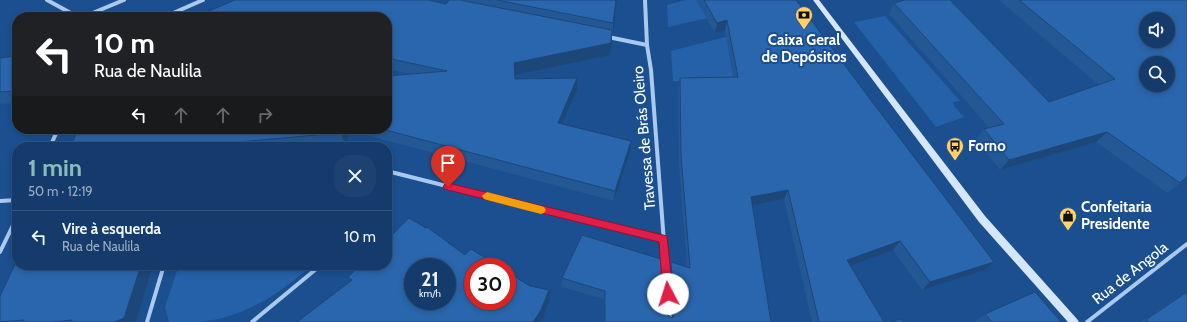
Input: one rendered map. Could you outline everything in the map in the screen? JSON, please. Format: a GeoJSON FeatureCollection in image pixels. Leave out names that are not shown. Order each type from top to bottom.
{"type":"FeatureCollection","features":[{"type":"Feature","properties":{"kind":"main road"},"geometry":{"type":"LineString","coordinates":[[816,0],[982,220],[1074,322]]}},
{"type":"Feature","properties":{"kind":"street"},"geometry":{"type":"LineString","coordinates":[[47,0],[69,12]]}},
{"type":"Feature","properties":{"kind":"street"},"geometry":{"type":"LineString","coordinates":[[95,12],[124,0]]}},
{"type":"Feature","properties":{"kind":"street"},"geometry":{"type":"LineString","coordinates":[[175,12],[202,0]]}},
{"type":"Feature","properties":{"kind":"street","name":"Travessa de Brás Oleiro"},"geometry":{"type":"LineString","coordinates":[[646,0],[647,45],[651,70],[670,322]]}},
{"type":"Feature","properties":{"kind":"street"},"geometry":{"type":"LineString","coordinates":[[605,36],[647,45]]}},
{"type":"Feature","properties":{"kind":"street"},"geometry":{"type":"LineString","coordinates":[[392,173],[609,227],[664,239]]}},
{"type":"Feature","properties":{"kind":"street"},"geometry":{"type":"LineString","coordinates":[[0,201],[12,200]]}},
{"type":"Feature","properties":{"kind":"street"},"geometry":{"type":"LineString","coordinates":[[0,252],[12,227]]}},
{"type":"Feature","properties":{"kind":"street","name":"Rua de Angola"},"geometry":{"type":"LineString","coordinates":[[1087,322],[1187,244]]}},
{"type":"Feature","properties":{"kind":"street"},"geometry":{"type":"LineString","coordinates":[[147,322],[163,270]]}},
{"type":"Feature","properties":{"kind":"street"},"geometry":{"type":"LineString","coordinates":[[252,322],[315,270]]}},
{"type":"Feature","properties":{"kind":"shaded area"},"geometry":{"type":"Polygon","coordinates":[[[686,0],[772,0],[717,16],[668,27],[667,5],[686,0]]]}},
{"type":"Feature","properties":{"kind":"shaded area"},"geometry":{"type":"Polygon","coordinates":[[[885,16],[960,101],[953,102],[954,106],[964,117],[936,127],[854,22],[885,16]]]}},
{"type":"Feature","properties":{"kind":"shaded area"},"geometry":{"type":"Polygon","coordinates":[[[733,35],[734,81],[673,81],[671,51],[733,35]]]}},
{"type":"Feature","properties":{"kind":"shaded area"},"geometry":{"type":"Polygon","coordinates":[[[177,270],[307,270],[287,286],[260,303],[246,310],[215,320],[199,322],[169,322],[165,307],[177,270]]]}},
{"type":"Feature","properties":{"kind":"building"},"geometry":{"type":"Polygon","coordinates":[[[235,0],[428,0],[446,4],[449,0],[460,0],[612,30],[611,43],[514,63],[515,79],[577,78],[558,123],[631,141],[615,191],[392,132],[392,76],[447,71],[392,59],[392,12],[207,12],[235,0]]]}},
{"type":"Feature","properties":{"kind":"building"},"geometry":{"type":"Polygon","coordinates":[[[497,0],[616,0],[613,23],[497,0]]]}},
{"type":"Feature","properties":{"kind":"building"},"geometry":{"type":"Polygon","coordinates":[[[704,0],[796,0],[994,262],[930,282],[900,241],[847,260],[884,322],[819,322],[788,190],[751,197],[771,322],[605,322],[605,291],[562,278],[582,235],[664,260],[668,315],[672,318],[675,314],[671,262],[690,268],[681,155],[680,78],[738,77],[727,20],[717,23],[704,0]]]}},
{"type":"Feature","properties":{"kind":"building"},"geometry":{"type":"Polygon","coordinates":[[[905,0],[950,0],[1049,102],[1115,79],[1019,0],[1187,0],[1187,176],[1180,183],[1107,132],[1009,160],[984,129],[1004,124],[894,3],[905,0]]]}},
{"type":"Feature","properties":{"kind":"building"},"geometry":{"type":"Polygon","coordinates":[[[12,57],[12,91],[0,92],[0,58],[12,57]]]}},
{"type":"Feature","properties":{"kind":"building"},"geometry":{"type":"Polygon","coordinates":[[[76,134],[329,134],[238,142],[73,142],[76,134]]]}},
{"type":"Feature","properties":{"kind":"building"},"geometry":{"type":"Polygon","coordinates":[[[409,218],[426,228],[427,227],[465,255],[471,249],[486,258],[464,258],[464,310],[516,310],[516,277],[530,286],[549,290],[541,310],[533,322],[297,322],[352,280],[348,277],[355,270],[392,270],[392,235],[409,218]]]}},
{"type":"Feature","properties":{"kind":"building"},"geometry":{"type":"Polygon","coordinates":[[[12,270],[139,270],[124,318],[114,322],[72,322],[72,320],[54,322],[24,322],[24,320],[0,322],[0,296],[12,270]]]}},
{"type":"Feature","properties":{"kind":"building"},"geometry":{"type":"Polygon","coordinates":[[[1035,292],[1061,322],[992,322],[985,314],[1035,292]]]}},
{"type":"Feature","properties":{"kind":"building"},"geometry":{"type":"Polygon","coordinates":[[[1187,292],[1187,322],[1147,322],[1147,319],[1187,292]]]}},
{"type":"Feature","properties":{"kind":"building"},"geometry":{"type":"Polygon","coordinates":[[[901,319],[903,322],[889,322],[901,319]]]}},
{"type":"Feature","properties":{"kind":"slow traffic"},"geometry":{"type":"LineString","coordinates":[[487,196],[541,210]]}},
{"type":"Feature","properties":{"kind":"place","name":"Caixa Geral de Depósitos"},"geometry":{"type":"Point","coordinates":[804,30]}},
{"type":"Feature","properties":{"kind":"place","name":"Forno"},"geometry":{"type":"Point","coordinates":[955,161]}},
{"type":"Feature","properties":{"kind":"place","name":"Confeitaria Presidente"},"geometry":{"type":"Point","coordinates":[1068,231]}},
{"type":"Feature","properties":{"kind":"route"},"geometry":{"type":"LineString","coordinates":[[448,187],[609,227],[664,239],[668,294]]}}]}
